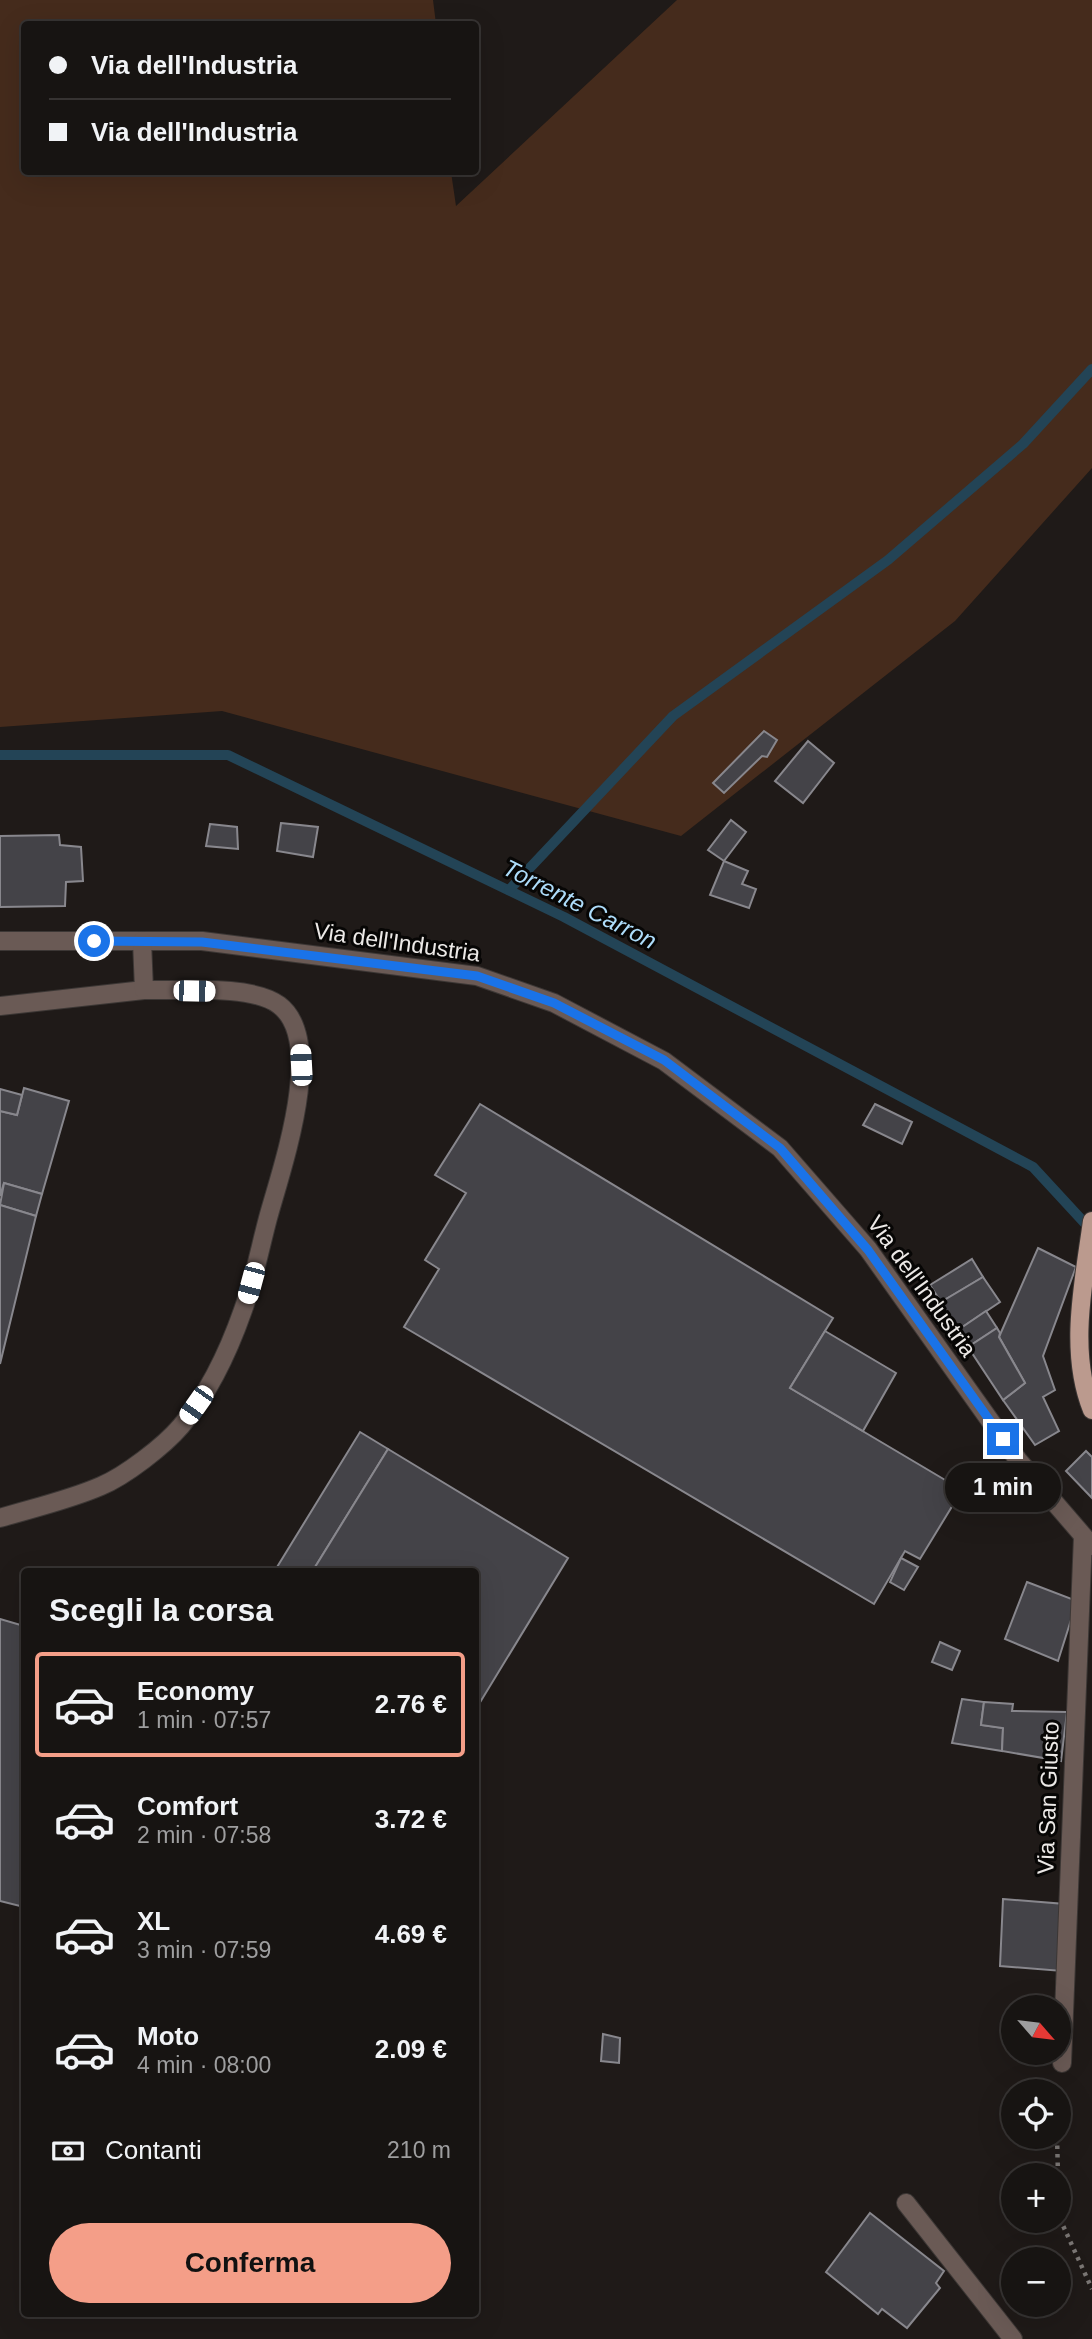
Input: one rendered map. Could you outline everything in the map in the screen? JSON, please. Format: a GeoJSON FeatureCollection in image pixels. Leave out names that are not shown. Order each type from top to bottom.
{"type":"FeatureCollection","features":[{"type":"Feature","properties":{"kind":"main road"},"geometry":{"type":"LineString","coordinates":[[1092,1221],[1081,1307],[1080,1357],[1092,1410]]}},
{"type":"Feature","properties":{"kind":"street","name":"Via dell'Industria"},"geometry":{"type":"LineString","coordinates":[[0,941],[202,942],[477,976],[554,1003],[664,1060],[780,1148],[868,1250],[1018,1460],[1087,1541]]}},
{"type":"Feature","properties":{"kind":"street"},"geometry":{"type":"LineString","coordinates":[[142,941],[144,990]]}},
{"type":"Feature","properties":{"kind":"street"},"geometry":{"type":"LineString","coordinates":[[0,1006],[144,990],[244,991],[279,1005],[294,1024],[300,1042],[300,1089],[293,1124],[244,1309],[211,1383],[180,1427],[139,1462],[103,1486],[0,1518]]}},
{"type":"Feature","properties":{"kind":"street","name":"Via San Giusto"},"geometry":{"type":"LineString","coordinates":[[1065,1995],[1087,1541]]}},
{"type":"Feature","properties":{"kind":"street"},"geometry":{"type":"LineString","coordinates":[[906,2203],[1013,2339]]}},
{"type":"Feature","properties":{"kind":"path"},"geometry":{"type":"LineString","coordinates":[[1066,2233],[1092,2289]]}},
{"type":"Feature","properties":{"kind":"shaded area"},"geometry":{"type":"Polygon","coordinates":[[[0,0],[433,0],[436,21],[21,21],[21,175],[451,175],[456,206],[677,0],[1092,0],[1092,468],[955,621],[681,836],[222,711],[0,727],[0,0]]]}},
{"type":"Feature","properties":{"kind":"building"},"geometry":{"type":"Polygon","coordinates":[[[764,731],[777,740],[767,757],[762,756],[724,793],[713,783],[764,731]]]}},
{"type":"Feature","properties":{"kind":"building"},"geometry":{"type":"Polygon","coordinates":[[[808,741],[834,763],[803,803],[775,781],[808,741]]]}},
{"type":"Feature","properties":{"kind":"building"},"geometry":{"type":"Polygon","coordinates":[[[731,820],[746,832],[724,861],[708,850],[731,820]]]}},
{"type":"Feature","properties":{"kind":"building"},"geometry":{"type":"Polygon","coordinates":[[[281,823],[318,827],[313,857],[277,851],[281,823]]]}},
{"type":"Feature","properties":{"kind":"building"},"geometry":{"type":"Polygon","coordinates":[[[210,824],[237,827],[238,849],[206,846],[210,824]]]}},
{"type":"Feature","properties":{"kind":"building"},"geometry":{"type":"Polygon","coordinates":[[[59,835],[60,845],[81,847],[83,881],[66,882],[65,906],[0,907],[0,836],[59,835]]]}},
{"type":"Feature","properties":{"kind":"building"},"geometry":{"type":"Polygon","coordinates":[[[724,861],[748,871],[742,884],[756,889],[749,908],[710,895],[724,861]]]}},
{"type":"Feature","properties":{"kind":"building"},"geometry":{"type":"Polygon","coordinates":[[[24,1088],[69,1101],[42,1194],[4,1183],[0,1196],[0,1111],[17,1115],[24,1088]]]}},
{"type":"Feature","properties":{"kind":"building"},"geometry":{"type":"Polygon","coordinates":[[[0,1089],[22,1095],[17,1115],[0,1111],[0,1089]]]}},
{"type":"Feature","properties":{"kind":"building"},"geometry":{"type":"Polygon","coordinates":[[[480,1104],[833,1318],[790,1388],[962,1490],[920,1559],[905,1551],[874,1604],[404,1327],[439,1269],[425,1260],[466,1193],[435,1175],[480,1104]]]}},
{"type":"Feature","properties":{"kind":"building"},"geometry":{"type":"Polygon","coordinates":[[[875,1104],[912,1122],[902,1144],[863,1125],[875,1104]]]}},
{"type":"Feature","properties":{"kind":"building"},"geometry":{"type":"Polygon","coordinates":[[[4,1183],[42,1194],[36,1216],[0,1205],[4,1183]]]}},
{"type":"Feature","properties":{"kind":"building"},"geometry":{"type":"Polygon","coordinates":[[[0,1205],[36,1216],[0,1364],[0,1205]]]}},
{"type":"Feature","properties":{"kind":"building"},"geometry":{"type":"Polygon","coordinates":[[[1038,1248],[1076,1267],[1043,1356],[1055,1390],[1043,1397],[1059,1431],[1035,1445],[1003,1400],[1025,1383],[999,1337],[1038,1248]]]}},
{"type":"Feature","properties":{"kind":"building"},"geometry":{"type":"Polygon","coordinates":[[[972,1259],[983,1277],[941,1302],[930,1285],[972,1259]]]}},
{"type":"Feature","properties":{"kind":"building"},"geometry":{"type":"Polygon","coordinates":[[[983,1277],[1000,1302],[958,1330],[941,1302],[983,1277]]]}},
{"type":"Feature","properties":{"kind":"building"},"geometry":{"type":"Polygon","coordinates":[[[986,1311],[997,1328],[968,1347],[958,1330],[986,1311]]]}},
{"type":"Feature","properties":{"kind":"building"},"geometry":{"type":"Polygon","coordinates":[[[997,1328],[999,1337],[1025,1383],[1003,1400],[968,1347],[997,1328]]]}},
{"type":"Feature","properties":{"kind":"building"},"geometry":{"type":"Polygon","coordinates":[[[825,1331],[896,1373],[863,1431],[790,1388],[825,1331]]]}},
{"type":"Feature","properties":{"kind":"building"},"geometry":{"type":"Polygon","coordinates":[[[360,1432],[388,1449],[314,1568],[276,1568],[360,1432]]]}},
{"type":"Feature","properties":{"kind":"building"},"geometry":{"type":"Polygon","coordinates":[[[388,1449],[568,1558],[479,1704],[479,1568],[314,1568],[388,1449]]]}},
{"type":"Feature","properties":{"kind":"building"},"geometry":{"type":"Polygon","coordinates":[[[1086,1451],[1092,1457],[1092,1498],[1066,1471],[1086,1451]]]}},
{"type":"Feature","properties":{"kind":"building"},"geometry":{"type":"Polygon","coordinates":[[[901,1558],[918,1567],[904,1590],[890,1582],[901,1558]]]}},
{"type":"Feature","properties":{"kind":"building"},"geometry":{"type":"Polygon","coordinates":[[[1027,1582],[1077,1601],[1058,1661],[1005,1639],[1027,1582]]]}},
{"type":"Feature","properties":{"kind":"building"},"geometry":{"type":"Polygon","coordinates":[[[0,1619],[21,1625],[21,1906],[0,1901],[0,1619]]]}},
{"type":"Feature","properties":{"kind":"building"},"geometry":{"type":"Polygon","coordinates":[[[940,1642],[960,1651],[952,1670],[932,1662],[940,1642]]]}},
{"type":"Feature","properties":{"kind":"building"},"geometry":{"type":"Polygon","coordinates":[[[962,1699],[984,1702],[981,1725],[1003,1728],[1002,1751],[952,1743],[962,1699]]]}},
{"type":"Feature","properties":{"kind":"building"},"geometry":{"type":"Polygon","coordinates":[[[984,1702],[1013,1704],[1012,1711],[1067,1712],[1061,1761],[1002,1751],[1003,1728],[981,1725],[984,1702]]]}},
{"type":"Feature","properties":{"kind":"building"},"geometry":{"type":"Polygon","coordinates":[[[1003,1899],[1065,1904],[1062,1971],[1000,1966],[1003,1899]]]}},
{"type":"Feature","properties":{"kind":"building"},"geometry":{"type":"Polygon","coordinates":[[[603,2034],[620,2038],[619,2063],[601,2061],[603,2034]]]}},
{"type":"Feature","properties":{"kind":"building"},"geometry":{"type":"Polygon","coordinates":[[[870,2213],[944,2271],[936,2283],[940,2288],[907,2328],[882,2309],[878,2314],[826,2272],[870,2213]]]}},
{"type":"Feature","properties":{"kind":"waterway"},"geometry":{"type":"LineString","coordinates":[[509,890],[673,716],[888,560],[1023,444],[1092,369]]}},
{"type":"Feature","properties":{"kind":"waterway","name":"Torrente Carron"},"geometry":{"type":"LineString","coordinates":[[0,755],[228,755],[564,917],[1033,1167],[1092,1231]]}},
{"type":"Feature","properties":{"kind":"route"},"geometry":{"type":"LineString","coordinates":[[94,941],[202,942],[477,976],[554,1003],[664,1060],[780,1148],[868,1250],[1003,1439]]}}]}
